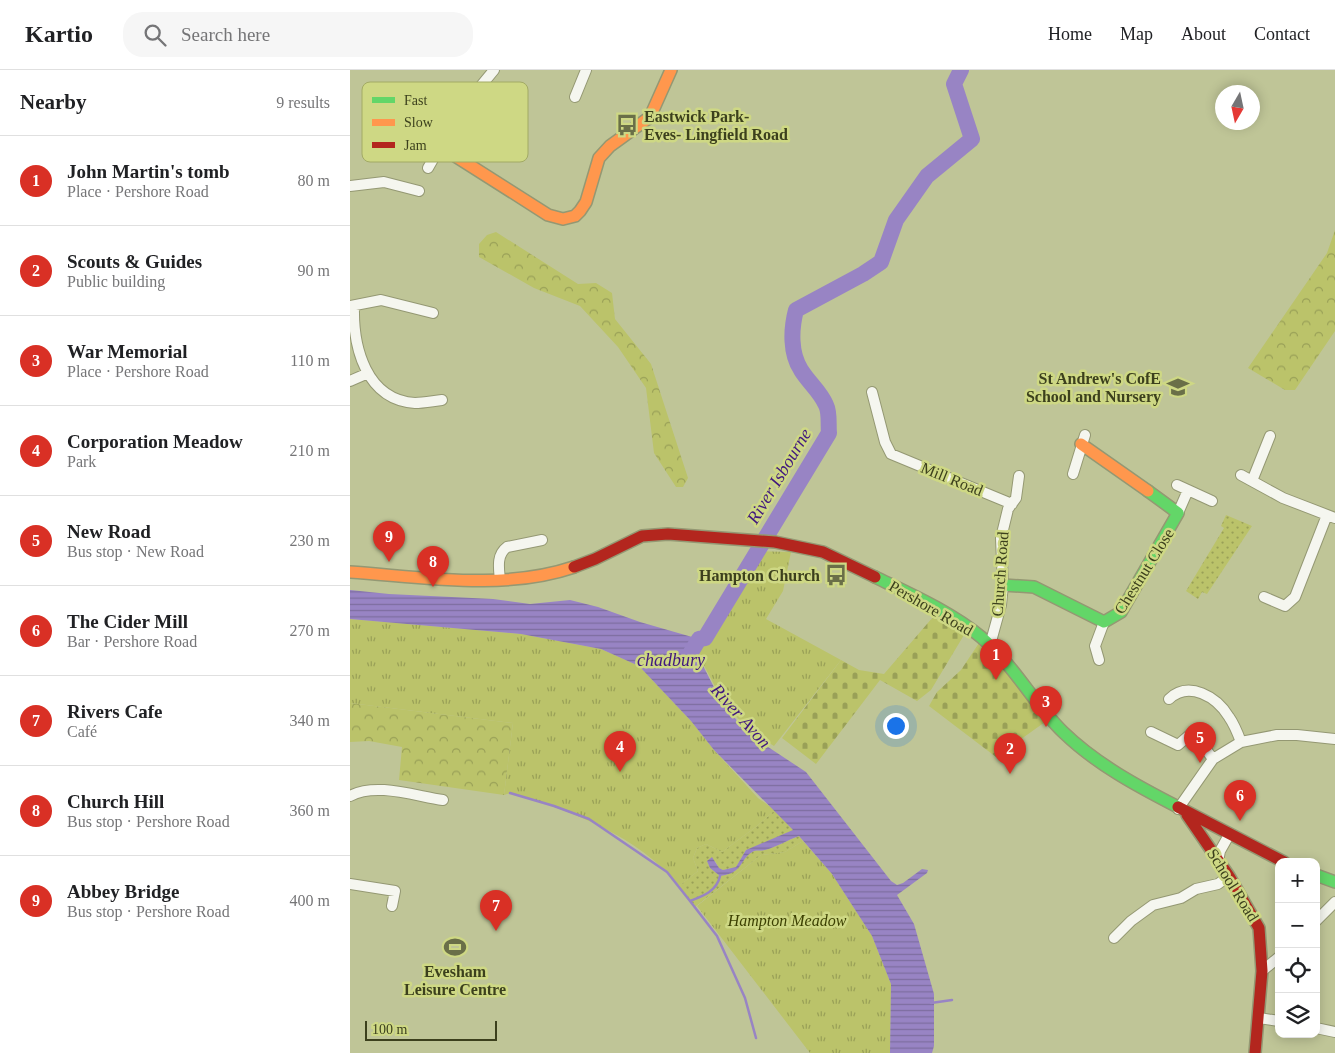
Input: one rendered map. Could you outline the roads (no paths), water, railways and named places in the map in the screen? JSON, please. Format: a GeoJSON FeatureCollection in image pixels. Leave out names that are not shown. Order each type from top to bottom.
{"type":"FeatureCollection","features":[{"type":"Feature","properties":{"kind":"main road"},"geometry":{"type":"LineString","coordinates":[[465,162],[548,215],[563,219],[575,216],[584,207],[600,158],[610,146],[650,117],[671,70]]}},
{"type":"Feature","properties":{"kind":"main road","name":"Chestnut Close"},"geometry":{"type":"LineString","coordinates":[[1003,585],[1034,588],[1104,622],[1121,612],[1178,513],[1091,449],[1083,440]]}},
{"type":"Feature","properties":{"kind":"main road","name":"Pershore Road"},"geometry":{"type":"LineString","coordinates":[[500,580],[531,578],[561,571],[595,559],[642,536],[668,534],[775,542],[823,552],[950,616],[990,645],[1063,732],[1123,779],[1276,858]]}},
{"type":"Feature","properties":{"kind":"main road"},"geometry":{"type":"LineString","coordinates":[[350,572],[453,580],[500,580]]}},
{"type":"Feature","properties":{"kind":"main road","name":"School Road"},"geometry":{"type":"LineString","coordinates":[[1183,811],[1229,876],[1256,920],[1262,946],[1262,971],[1255,1053]]}},
{"type":"Feature","properties":{"kind":"main road"},"geometry":{"type":"LineString","coordinates":[[1320,876],[1335,882]]}},
{"type":"Feature","properties":{"kind":"street"},"geometry":{"type":"LineString","coordinates":[[484,82],[494,70]]}},
{"type":"Feature","properties":{"kind":"street"},"geometry":{"type":"LineString","coordinates":[[575,97],[586,70]]}},
{"type":"Feature","properties":{"kind":"street"},"geometry":{"type":"LineString","coordinates":[[428,168],[432,162]]}},
{"type":"Feature","properties":{"kind":"street"},"geometry":{"type":"LineString","coordinates":[[350,186],[384,182],[419,191]]}},
{"type":"Feature","properties":{"kind":"street"},"geometry":{"type":"LineString","coordinates":[[433,312],[381,300],[352,307],[358,352],[366,374],[397,400],[416,403],[442,400]]}},
{"type":"Feature","properties":{"kind":"street"},"geometry":{"type":"LineString","coordinates":[[350,381],[366,374]]}},
{"type":"Feature","properties":{"kind":"street","name":"Mill Road"},"geometry":{"type":"LineString","coordinates":[[872,392],[885,442],[891,454],[1012,504]]}},
{"type":"Feature","properties":{"kind":"street"},"geometry":{"type":"LineString","coordinates":[[1252,481],[1270,436]]}},
{"type":"Feature","properties":{"kind":"street","name":"Chestnut Close"},"geometry":{"type":"LineString","coordinates":[[1073,474],[1083,440]]}},
{"type":"Feature","properties":{"kind":"street"},"geometry":{"type":"LineString","coordinates":[[1241,475],[1283,498],[1331,517],[1295,597],[1285,606],[1264,597]]}},
{"type":"Feature","properties":{"kind":"street","name":"Church Road"},"geometry":{"type":"LineString","coordinates":[[990,645],[997,626],[1003,585],[1001,538],[1004,520],[1016,498],[1019,476]]}},
{"type":"Feature","properties":{"kind":"street"},"geometry":{"type":"LineString","coordinates":[[1177,485],[1212,501]]}},
{"type":"Feature","properties":{"kind":"street","name":"Chestnut Close"},"geometry":{"type":"LineString","coordinates":[[1178,513],[1188,490]]}},
{"type":"Feature","properties":{"kind":"street"},"geometry":{"type":"LineString","coordinates":[[500,580],[498,565],[502,550],[507,547],[542,540]]}},
{"type":"Feature","properties":{"kind":"street","name":"Chestnut Close"},"geometry":{"type":"LineString","coordinates":[[1099,660],[1094,646],[1104,622]]}},
{"type":"Feature","properties":{"kind":"street"},"geometry":{"type":"LineString","coordinates":[[1169,699],[1176,693],[1191,690],[1209,697],[1229,716],[1241,742]]}},
{"type":"Feature","properties":{"kind":"street"},"geometry":{"type":"LineString","coordinates":[[1151,732],[1178,744],[1193,732],[1213,759]]}},
{"type":"Feature","properties":{"kind":"street"},"geometry":{"type":"LineString","coordinates":[[1183,811],[1213,759],[1241,742],[1277,735],[1297,734],[1335,739]]}},
{"type":"Feature","properties":{"kind":"street"},"geometry":{"type":"LineString","coordinates":[[350,796],[358,792],[371,790],[443,800]]}},
{"type":"Feature","properties":{"kind":"street"},"geometry":{"type":"LineString","coordinates":[[1218,861],[1220,851],[1228,835]]}},
{"type":"Feature","properties":{"kind":"street"},"geometry":{"type":"LineString","coordinates":[[1114,938],[1131,921],[1154,905],[1181,898],[1196,889],[1213,886],[1229,876]]}},
{"type":"Feature","properties":{"kind":"street"},"geometry":{"type":"LineString","coordinates":[[350,884],[395,891],[392,906]]}},
{"type":"Feature","properties":{"kind":"street"},"geometry":{"type":"LineString","coordinates":[[1320,917],[1335,902]]}},
{"type":"Feature","properties":{"kind":"street"},"geometry":{"type":"LineString","coordinates":[[1262,971],[1275,960]]}},
{"type":"Feature","properties":{"kind":"street"},"geometry":{"type":"LineString","coordinates":[[1259,1018],[1275,1020]]}},
{"type":"Feature","properties":{"kind":"street"},"geometry":{"type":"LineString","coordinates":[[1320,1029],[1335,1032]]}},
{"type":"Feature","properties":{"kind":"water","name":"chadbury"},"geometry":{"type":"Polygon","coordinates":[[[350,590],[389,594],[493,599],[530,604],[570,600],[699,639],[697,654],[721,701],[747,733],[806,772],[891,881],[897,885],[903,883],[922,869],[928,870],[927,873],[897,895],[914,924],[934,994],[934,1046],[932,1053],[890,1053],[891,984],[872,936],[832,874],[799,836],[769,849],[754,851],[746,857],[734,872],[720,876],[710,868],[707,861],[712,857],[719,868],[723,870],[736,867],[746,850],[793,830],[714,750],[691,721],[639,666],[601,649],[521,634],[350,619],[350,590]]]}},
{"type":"Feature","properties":{"kind":"waterway","name":"River Isbourne"},"geometry":{"type":"LineString","coordinates":[[687,659],[699,639],[705,638],[829,433],[826,405],[821,395],[801,370],[793,349],[792,333],[796,310],[863,274],[881,262],[896,220],[927,176],[972,139],[954,84],[961,70]]}},
{"type":"Feature","properties":{"kind":"waterway"},"geometry":{"type":"LineString","coordinates":[[510,793],[589,819],[667,872],[690,901],[713,889],[720,876]]}},
{"type":"Feature","properties":{"kind":"waterway"},"geometry":{"type":"LineString","coordinates":[[690,901],[717,936],[745,998],[756,1038]]}},
{"type":"Feature","properties":{"kind":"waterway"},"geometry":{"type":"LineString","coordinates":[[931,1003],[952,1000]]}},
{"type":"Feature","properties":{"kind":"place","name":"Eastwick Park- Eves- Lingfield Road"},"geometry":{"type":"Point","coordinates":[627,125]}},
{"type":"Feature","properties":{"kind":"place","name":"St Andrew's CofE School and Nursery"},"geometry":{"type":"Point","coordinates":[1178,387]}},
{"type":"Feature","properties":{"kind":"place","name":"Abbey Bridge"},"geometry":{"type":"Point","coordinates":[389,562]}},
{"type":"Feature","properties":{"kind":"place","name":"Hampton Church"},"geometry":{"type":"Point","coordinates":[836,575]}},
{"type":"Feature","properties":{"kind":"place","name":"Church Hill"},"geometry":{"type":"Point","coordinates":[433,587]}},
{"type":"Feature","properties":{"kind":"place","name":"John Martin's tomb"},"geometry":{"type":"Point","coordinates":[996,680]}},
{"type":"Feature","properties":{"kind":"place","name":"War Memorial"},"geometry":{"type":"Point","coordinates":[1046,727]}},
{"type":"Feature","properties":{"kind":"place","name":"New Road"},"geometry":{"type":"Point","coordinates":[1200,763]}},
{"type":"Feature","properties":{"kind":"place","name":"Corporation Meadow"},"geometry":{"type":"Point","coordinates":[620,772]}},
{"type":"Feature","properties":{"kind":"place","name":"Scouts & Guides"},"geometry":{"type":"Point","coordinates":[1010,774]}},
{"type":"Feature","properties":{"kind":"place","name":"The Cider Mill"},"geometry":{"type":"Point","coordinates":[1240,821]}},
{"type":"Feature","properties":{"kind":"place","name":"Rivers Cafe"},"geometry":{"type":"Point","coordinates":[496,931]}},
{"type":"Feature","properties":{"kind":"place","name":"Evesham Leisure Centre"},"geometry":{"type":"Point","coordinates":[455,947]}},
{"type":"Feature","properties":{"kind":"water label","name":"River Avon"},"geometry":{"type":"Point","coordinates":[741,716]}},
{"type":"Feature","properties":{"kind":"park label","name":"Hampton Meadow"},"geometry":{"type":"Point","coordinates":[787,920]}}]}
